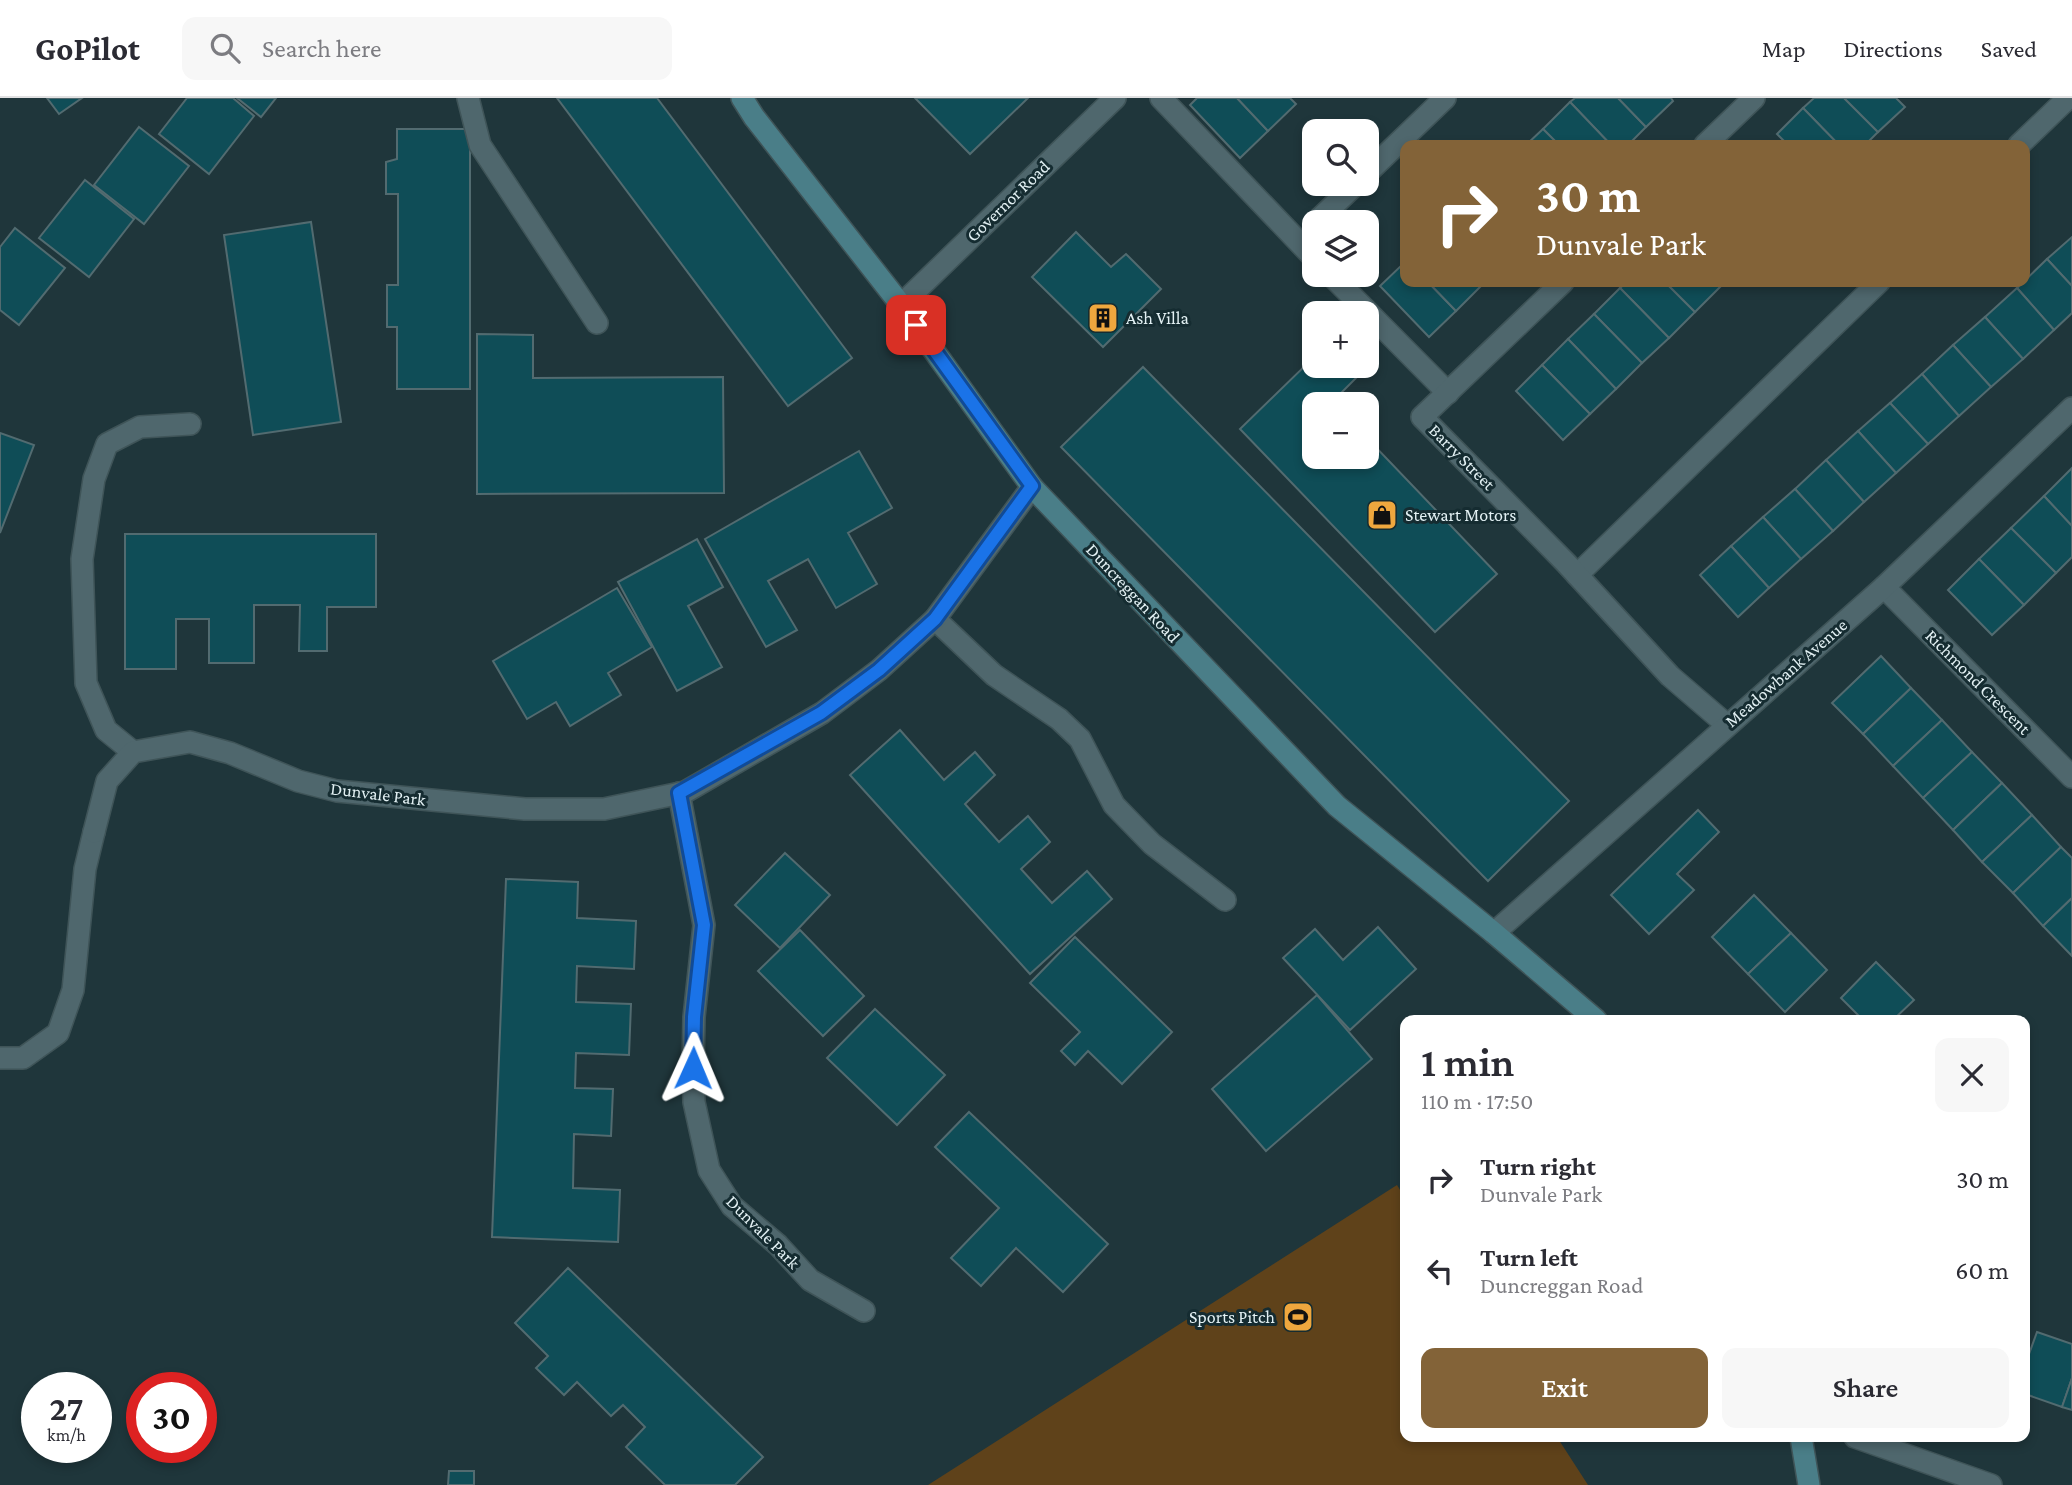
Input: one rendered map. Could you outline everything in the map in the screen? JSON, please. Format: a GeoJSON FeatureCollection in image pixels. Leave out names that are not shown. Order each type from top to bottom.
{"type":"FeatureCollection","features":[{"type":"Feature","properties":{"kind":"main road","name":"Duncreggan Road"},"geometry":{"type":"LineString","coordinates":[[742,98],[901,305],[1032,486],[1337,806],[1590,1015]]}},
{"type":"Feature","properties":{"kind":"main road"},"geometry":{"type":"LineString","coordinates":[[1802,1442],[1809,1485]]}},
{"type":"Feature","properties":{"kind":"street"},"geometry":{"type":"LineString","coordinates":[[468,98],[480,145],[597,323]]}},
{"type":"Feature","properties":{"kind":"street","name":"Governor Road"},"geometry":{"type":"LineString","coordinates":[[901,305],[1115,98]]}},
{"type":"Feature","properties":{"kind":"street"},"geometry":{"type":"LineString","coordinates":[[1161,98],[1302,245]]}},
{"type":"Feature","properties":{"kind":"street"},"geometry":{"type":"LineString","coordinates":[[1401,140],[1445,98]]}},
{"type":"Feature","properties":{"kind":"street"},"geometry":{"type":"LineString","coordinates":[[1710,140],[1754,98]]}},
{"type":"Feature","properties":{"kind":"street"},"geometry":{"type":"LineString","coordinates":[[2024,140],[2068,98]]}},
{"type":"Feature","properties":{"kind":"street"},"geometry":{"type":"LineString","coordinates":[[1379,161],[1400,141]]}},
{"type":"Feature","properties":{"kind":"street"},"geometry":{"type":"LineString","coordinates":[[1329,210],[1343,196]]}},
{"type":"Feature","properties":{"kind":"street"},"geometry":{"type":"LineString","coordinates":[[1297,240],[1302,235]]}},
{"type":"Feature","properties":{"kind":"street"},"geometry":{"type":"LineString","coordinates":[[1343,287],[1448,393]]}},
{"type":"Feature","properties":{"kind":"street","name":"Barry Street"},"geometry":{"type":"LineString","coordinates":[[1558,287],[1422,417],[1577,575],[1670,676],[1727,725]]}},
{"type":"Feature","properties":{"kind":"street"},"geometry":{"type":"LineString","coordinates":[[1577,575],[1874,287]]}},
{"type":"Feature","properties":{"kind":"street","name":"Meadowbank Avenue"},"geometry":{"type":"LineString","coordinates":[[1494,933],[1884,587],[2072,408]]}},
{"type":"Feature","properties":{"kind":"street"},"geometry":{"type":"LineString","coordinates":[[0,1058],[23,1058],[58,1033],[73,990],[85,869],[107,781],[133,752],[106,730],[86,683],[82,559],[94,479],[107,444],[140,427],[190,424]]}},
{"type":"Feature","properties":{"kind":"street","name":"Dunvale Park"},"geometry":{"type":"LineString","coordinates":[[133,752],[190,742],[230,753],[298,780],[337,791],[525,809],[604,809],[679,793],[821,713],[879,670],[935,619],[1032,486]]}},
{"type":"Feature","properties":{"kind":"street","name":"Richmond Crescent"},"geometry":{"type":"LineString","coordinates":[[1884,587],[2072,777]]}},
{"type":"Feature","properties":{"kind":"street"},"geometry":{"type":"LineString","coordinates":[[935,619],[994,676],[1059,719],[1080,739],[1114,805],[1152,844],[1226,900]]}},
{"type":"Feature","properties":{"kind":"street","name":"Dunvale Park"},"geometry":{"type":"LineString","coordinates":[[679,793],[704,925],[694,1017],[693,1068],[694,1102],[709,1170],[732,1206],[778,1245],[810,1280],[864,1311]]}},
{"type":"Feature","properties":{"kind":"street"},"geometry":{"type":"LineString","coordinates":[[1869,1442],[1991,1485]]}},
{"type":"Feature","properties":{"kind":"shaded area","name":"Sports Pitch"},"geometry":{"type":"Polygon","coordinates":[[[1397,1185],[1400,1190],[1400,1442],[1560,1442],[1588,1485],[928,1485],[1397,1185]]]}},
{"type":"Feature","properties":{"kind":"building"},"geometry":{"type":"Polygon","coordinates":[[[47,98],[82,98],[59,114],[47,98]]]}},
{"type":"Feature","properties":{"kind":"building"},"geometry":{"type":"Polygon","coordinates":[[[187,98],[233,98],[254,116],[209,174],[159,134],[187,98]]]}},
{"type":"Feature","properties":{"kind":"building"},"geometry":{"type":"Polygon","coordinates":[[[237,98],[276,98],[261,117],[237,98]]]}},
{"type":"Feature","properties":{"kind":"building"},"geometry":{"type":"Polygon","coordinates":[[[557,98],[657,98],[852,358],[788,406],[557,98]]]}},
{"type":"Feature","properties":{"kind":"building"},"geometry":{"type":"Polygon","coordinates":[[[915,98],[1028,98],[970,154],[915,98]]]}},
{"type":"Feature","properties":{"kind":"building"},"geometry":{"type":"Polygon","coordinates":[[[1197,98],[1237,98],[1268,131],[1240,158],[1190,105],[1197,98]]]}},
{"type":"Feature","properties":{"kind":"building"},"geometry":{"type":"Polygon","coordinates":[[[1237,98],[1290,98],[1296,104],[1268,131],[1237,98]]]}},
{"type":"Feature","properties":{"kind":"building"},"geometry":{"type":"Polygon","coordinates":[[[1575,98],[1618,98],[1646,127],[1633,140],[1606,140],[1570,102],[1575,98]]]}},
{"type":"Feature","properties":{"kind":"building"},"geometry":{"type":"Polygon","coordinates":[[[1618,98],[1671,98],[1673,101],[1646,127],[1618,98]]]}},
{"type":"Feature","properties":{"kind":"building"},"geometry":{"type":"Polygon","coordinates":[[[1814,98],[1844,98],[1878,132],[1870,140],[1834,140],[1803,108],[1814,98]]]}},
{"type":"Feature","properties":{"kind":"building"},"geometry":{"type":"Polygon","coordinates":[[[1844,98],[1896,98],[1905,107],[1878,132],[1844,98]]]}},
{"type":"Feature","properties":{"kind":"building"},"geometry":{"type":"Polygon","coordinates":[[[1570,102],[1606,140],[1554,140],[1543,129],[1570,102]]]}},
{"type":"Feature","properties":{"kind":"building"},"geometry":{"type":"Polygon","coordinates":[[[1803,108],[1834,140],[1783,140],[1777,134],[1803,108]]]}},
{"type":"Feature","properties":{"kind":"building"},"geometry":{"type":"Polygon","coordinates":[[[139,127],[189,166],[144,224],[94,185],[139,127]]]}},
{"type":"Feature","properties":{"kind":"building"},"geometry":{"type":"Polygon","coordinates":[[[397,129],[470,129],[470,389],[397,389],[397,327],[387,327],[387,285],[398,285],[398,194],[386,194],[386,162],[397,159],[397,129]]]}},
{"type":"Feature","properties":{"kind":"building"},"geometry":{"type":"Polygon","coordinates":[[[1543,129],[1554,140],[1531,140],[1543,129]]]}},
{"type":"Feature","properties":{"kind":"building"},"geometry":{"type":"Polygon","coordinates":[[[85,180],[134,219],[89,277],[39,238],[85,180]]]}},
{"type":"Feature","properties":{"kind":"building"},"geometry":{"type":"Polygon","coordinates":[[[311,222],[341,422],[253,435],[224,235],[311,222]]]}},
{"type":"Feature","properties":{"kind":"building"},"geometry":{"type":"Polygon","coordinates":[[[15,228],[65,268],[19,325],[0,310],[0,247],[15,228]]]}},
{"type":"Feature","properties":{"kind":"building","name":"Ash Villa"},"geometry":{"type":"Polygon","coordinates":[[[1076,232],[1111,267],[1126,254],[1161,289],[1103,347],[1032,277],[1076,232]]]}},
{"type":"Feature","properties":{"kind":"building"},"geometry":{"type":"Polygon","coordinates":[[[2072,237],[2072,286],[2047,259],[2072,237]]]}},
{"type":"Feature","properties":{"kind":"building"},"geometry":{"type":"Polygon","coordinates":[[[2047,259],[2072,286],[2072,313],[2054,330],[2017,288],[2030,287],[2030,275],[2047,259]]]}},
{"type":"Feature","properties":{"kind":"building"},"geometry":{"type":"Polygon","coordinates":[[[1400,267],[1400,287],[1433,287],[1456,311],[1429,337],[1380,286],[1400,267]]]}},
{"type":"Feature","properties":{"kind":"building"},"geometry":{"type":"Polygon","coordinates":[[[1433,287],[1480,287],[1456,311],[1433,287]]]}},
{"type":"Feature","properties":{"kind":"building"},"geometry":{"type":"Polygon","coordinates":[[[1670,287],[1695,312],[1669,338],[1620,288],[1670,287]]]}},
{"type":"Feature","properties":{"kind":"building"},"geometry":{"type":"Polygon","coordinates":[[[1670,287],[1720,287],[1695,312],[1670,287]]]}},
{"type":"Feature","properties":{"kind":"building"},"geometry":{"type":"Polygon","coordinates":[[[1620,288],[1669,338],[1642,363],[1594,314],[1620,288]]]}},
{"type":"Feature","properties":{"kind":"building"},"geometry":{"type":"Polygon","coordinates":[[[2017,288],[2054,330],[2023,359],[1985,317],[2017,288]]]}},
{"type":"Feature","properties":{"kind":"building"},"geometry":{"type":"Polygon","coordinates":[[[1594,314],[1642,363],[1616,389],[1568,339],[1594,314]]]}},
{"type":"Feature","properties":{"kind":"building"},"geometry":{"type":"Polygon","coordinates":[[[1985,317],[2023,359],[1991,387],[1953,345],[1985,317]]]}},
{"type":"Feature","properties":{"kind":"building"},"geometry":{"type":"Polygon","coordinates":[[[477,334],[533,335],[533,378],[723,377],[724,493],[477,494],[477,334]]]}},
{"type":"Feature","properties":{"kind":"building"},"geometry":{"type":"Polygon","coordinates":[[[1568,339],[1616,389],[1590,414],[1542,365],[1568,339]]]}},
{"type":"Feature","properties":{"kind":"building"},"geometry":{"type":"Polygon","coordinates":[[[1953,345],[1991,387],[1959,416],[1922,374],[1953,345]]]}},
{"type":"Feature","properties":{"kind":"building"},"geometry":{"type":"Polygon","coordinates":[[[1542,365],[1590,414],[1563,440],[1516,391],[1542,365]]]}},
{"type":"Feature","properties":{"kind":"building"},"geometry":{"type":"Polygon","coordinates":[[[1143,367],[1569,801],[1488,881],[1061,447],[1143,367]]]}},
{"type":"Feature","properties":{"kind":"building","name":"Stewart Motors"},"geometry":{"type":"Polygon","coordinates":[[[1302,369],[1302,378],[1356,378],[1342,392],[1302,392],[1302,469],[1379,469],[1379,451],[1497,574],[1435,632],[1240,429],[1302,369]]]}},
{"type":"Feature","properties":{"kind":"building"},"geometry":{"type":"Polygon","coordinates":[[[1922,374],[1959,416],[1928,444],[1890,403],[1922,374]]]}},
{"type":"Feature","properties":{"kind":"building"},"geometry":{"type":"Polygon","coordinates":[[[1890,403],[1928,444],[1896,473],[1858,431],[1890,403]]]}},
{"type":"Feature","properties":{"kind":"building"},"geometry":{"type":"Polygon","coordinates":[[[1858,431],[1896,473],[1864,502],[1826,460],[1858,431]]]}},
{"type":"Feature","properties":{"kind":"building"},"geometry":{"type":"Polygon","coordinates":[[[0,433],[34,445],[0,533],[0,433]]]}},
{"type":"Feature","properties":{"kind":"building"},"geometry":{"type":"Polygon","coordinates":[[[859,451],[892,508],[848,533],[877,584],[836,608],[808,559],[768,581],[797,630],[766,647],[705,539],[859,451]]]}},
{"type":"Feature","properties":{"kind":"building"},"geometry":{"type":"Polygon","coordinates":[[[1826,460],[1864,502],[1833,531],[1795,489],[1826,460]]]}},
{"type":"Feature","properties":{"kind":"building"},"geometry":{"type":"Polygon","coordinates":[[[2072,468],[2072,526],[2044,496],[2072,468]]]}},
{"type":"Feature","properties":{"kind":"building"},"geometry":{"type":"Polygon","coordinates":[[[1795,489],[1833,531],[1801,559],[1763,517],[1795,489]]]}},
{"type":"Feature","properties":{"kind":"building"},"geometry":{"type":"Polygon","coordinates":[[[2044,496],[2072,526],[2072,557],[2056,573],[2011,528],[2044,496]]]}},
{"type":"Feature","properties":{"kind":"building"},"geometry":{"type":"Polygon","coordinates":[[[1763,517],[1801,559],[1769,588],[1731,546],[1763,517]]]}},
{"type":"Feature","properties":{"kind":"building"},"geometry":{"type":"Polygon","coordinates":[[[2011,528],[2056,573],[2024,605],[1979,559],[2011,528]]]}},
{"type":"Feature","properties":{"kind":"building"},"geometry":{"type":"Polygon","coordinates":[[[125,534],[376,534],[376,607],[327,607],[327,651],[299,651],[300,605],[254,605],[254,663],[209,663],[209,619],[176,619],[176,669],[125,669],[125,534]]]}},
{"type":"Feature","properties":{"kind":"building"},"geometry":{"type":"Polygon","coordinates":[[[697,539],[723,587],[688,606],[722,667],[677,691],[618,582],[697,539]]]}},
{"type":"Feature","properties":{"kind":"building"},"geometry":{"type":"Polygon","coordinates":[[[1731,546],[1769,588],[1738,617],[1700,575],[1731,546]]]}},
{"type":"Feature","properties":{"kind":"building"},"geometry":{"type":"Polygon","coordinates":[[[1979,559],[2024,605],[1992,635],[1948,590],[1979,559]]]}},
{"type":"Feature","properties":{"kind":"building"},"geometry":{"type":"Polygon","coordinates":[[[617,588],[652,647],[608,673],[621,695],[570,726],[556,702],[527,719],[493,661],[617,588]]]}},
{"type":"Feature","properties":{"kind":"building"},"geometry":{"type":"Polygon","coordinates":[[[1881,656],[1911,688],[1863,734],[1832,703],[1881,656]]]}},
{"type":"Feature","properties":{"kind":"building"},"geometry":{"type":"Polygon","coordinates":[[[1911,688],[1942,720],[1893,766],[1863,734],[1911,688]]]}},
{"type":"Feature","properties":{"kind":"building"},"geometry":{"type":"Polygon","coordinates":[[[1942,720],[1972,752],[1923,798],[1893,766],[1942,720]]]}},
{"type":"Feature","properties":{"kind":"building"},"geometry":{"type":"Polygon","coordinates":[[[900,730],[944,780],[975,752],[995,775],[965,804],[999,842],[1028,816],[1050,842],[1021,869],[1052,903],[1087,871],[1112,899],[1030,974],[850,775],[900,730]]]}},
{"type":"Feature","properties":{"kind":"building"},"geometry":{"type":"Polygon","coordinates":[[[1972,752],[2002,783],[1953,830],[1923,798],[1972,752]]]}},
{"type":"Feature","properties":{"kind":"building"},"geometry":{"type":"Polygon","coordinates":[[[2002,783],[2032,815],[1982,862],[1953,830],[2002,783]]]}},
{"type":"Feature","properties":{"kind":"building"},"geometry":{"type":"Polygon","coordinates":[[[1698,810],[1719,832],[1677,874],[1694,890],[1649,934],[1611,895],[1698,810]]]}},
{"type":"Feature","properties":{"kind":"building"},"geometry":{"type":"Polygon","coordinates":[[[2032,815],[2061,847],[2013,893],[1982,862],[2032,815]]]}},
{"type":"Feature","properties":{"kind":"building"},"geometry":{"type":"Polygon","coordinates":[[[2061,847],[2072,858],[2072,898],[2043,926],[2013,893],[2061,847]]]}},
{"type":"Feature","properties":{"kind":"building"},"geometry":{"type":"Polygon","coordinates":[[[785,853],[830,895],[780,948],[735,905],[785,853]]]}},
{"type":"Feature","properties":{"kind":"building"},"geometry":{"type":"Polygon","coordinates":[[[506,879],[578,882],[577,918],[636,921],[634,969],[577,966],[576,1002],[631,1004],[629,1055],[576,1053],[575,1088],[613,1089],[611,1136],[574,1134],[573,1188],[620,1190],[618,1242],[492,1237],[506,879]]]}},
{"type":"Feature","properties":{"kind":"building"},"geometry":{"type":"Polygon","coordinates":[[[1754,895],[1791,933],[1748,974],[1712,937],[1754,895]]]}},
{"type":"Feature","properties":{"kind":"building"},"geometry":{"type":"Polygon","coordinates":[[[2072,898],[2072,956],[2043,926],[2072,898]]]}},
{"type":"Feature","properties":{"kind":"building"},"geometry":{"type":"Polygon","coordinates":[[[1378,927],[1416,969],[1350,1030],[1283,958],[1315,929],[1343,960],[1378,927]]]}},
{"type":"Feature","properties":{"kind":"building"},"geometry":{"type":"Polygon","coordinates":[[[800,930],[864,996],[823,1036],[758,971],[800,930]]]}},
{"type":"Feature","properties":{"kind":"building"},"geometry":{"type":"Polygon","coordinates":[[[1791,933],[1827,970],[1785,1012],[1748,974],[1791,933]]]}},
{"type":"Feature","properties":{"kind":"building"},"geometry":{"type":"Polygon","coordinates":[[[1075,937],[1172,1032],[1122,1084],[1088,1051],[1075,1065],[1061,1051],[1080,1032],[1030,983],[1075,937]]]}},
{"type":"Feature","properties":{"kind":"building"},"geometry":{"type":"Polygon","coordinates":[[[1876,962],[1914,1000],[1898,1015],[1858,1015],[1841,998],[1876,962]]]}},
{"type":"Feature","properties":{"kind":"building"},"geometry":{"type":"Polygon","coordinates":[[[1317,995],[1372,1059],[1266,1151],[1212,1089],[1317,995]]]}},
{"type":"Feature","properties":{"kind":"building"},"geometry":{"type":"Polygon","coordinates":[[[875,1009],[945,1075],[897,1125],[827,1058],[875,1009]]]}},
{"type":"Feature","properties":{"kind":"building"},"geometry":{"type":"Polygon","coordinates":[[[969,1112],[1108,1244],[1063,1292],[1016,1248],[981,1286],[951,1258],[999,1208],[935,1147],[969,1112]]]}},
{"type":"Feature","properties":{"kind":"building"},"geometry":{"type":"Polygon","coordinates":[[[568,1268],[763,1457],[735,1485],[665,1485],[626,1447],[645,1427],[623,1405],[611,1416],[577,1382],[564,1395],[536,1368],[548,1356],[515,1323],[568,1268]]]}},
{"type":"Feature","properties":{"kind":"building"},"geometry":{"type":"Polygon","coordinates":[[[2037,1332],[2072,1344],[2072,1378],[2062,1407],[2030,1396],[2030,1351],[2037,1332]]]}},
{"type":"Feature","properties":{"kind":"building"},"geometry":{"type":"Polygon","coordinates":[[[2072,1378],[2072,1410],[2062,1407],[2072,1378]]]}},
{"type":"Feature","properties":{"kind":"building"},"geometry":{"type":"Polygon","coordinates":[[[449,1471],[474,1471],[474,1485],[448,1485],[449,1471]]]}},
{"type":"Feature","properties":{"kind":"place","name":"Ash Villa"},"geometry":{"type":"Point","coordinates":[1103,318]}},
{"type":"Feature","properties":{"kind":"place","name":"Stewart Motors"},"geometry":{"type":"Point","coordinates":[1382,515]}},
{"type":"Feature","properties":{"kind":"place","name":"Sports Pitch"},"geometry":{"type":"Point","coordinates":[1298,1317]}},
{"type":"Feature","properties":{"kind":"route"},"geometry":{"type":"LineString","coordinates":[[693,1068],[694,1017],[704,925],[679,793],[821,713],[879,670],[935,619],[1032,486],[916,325]]}}]}
